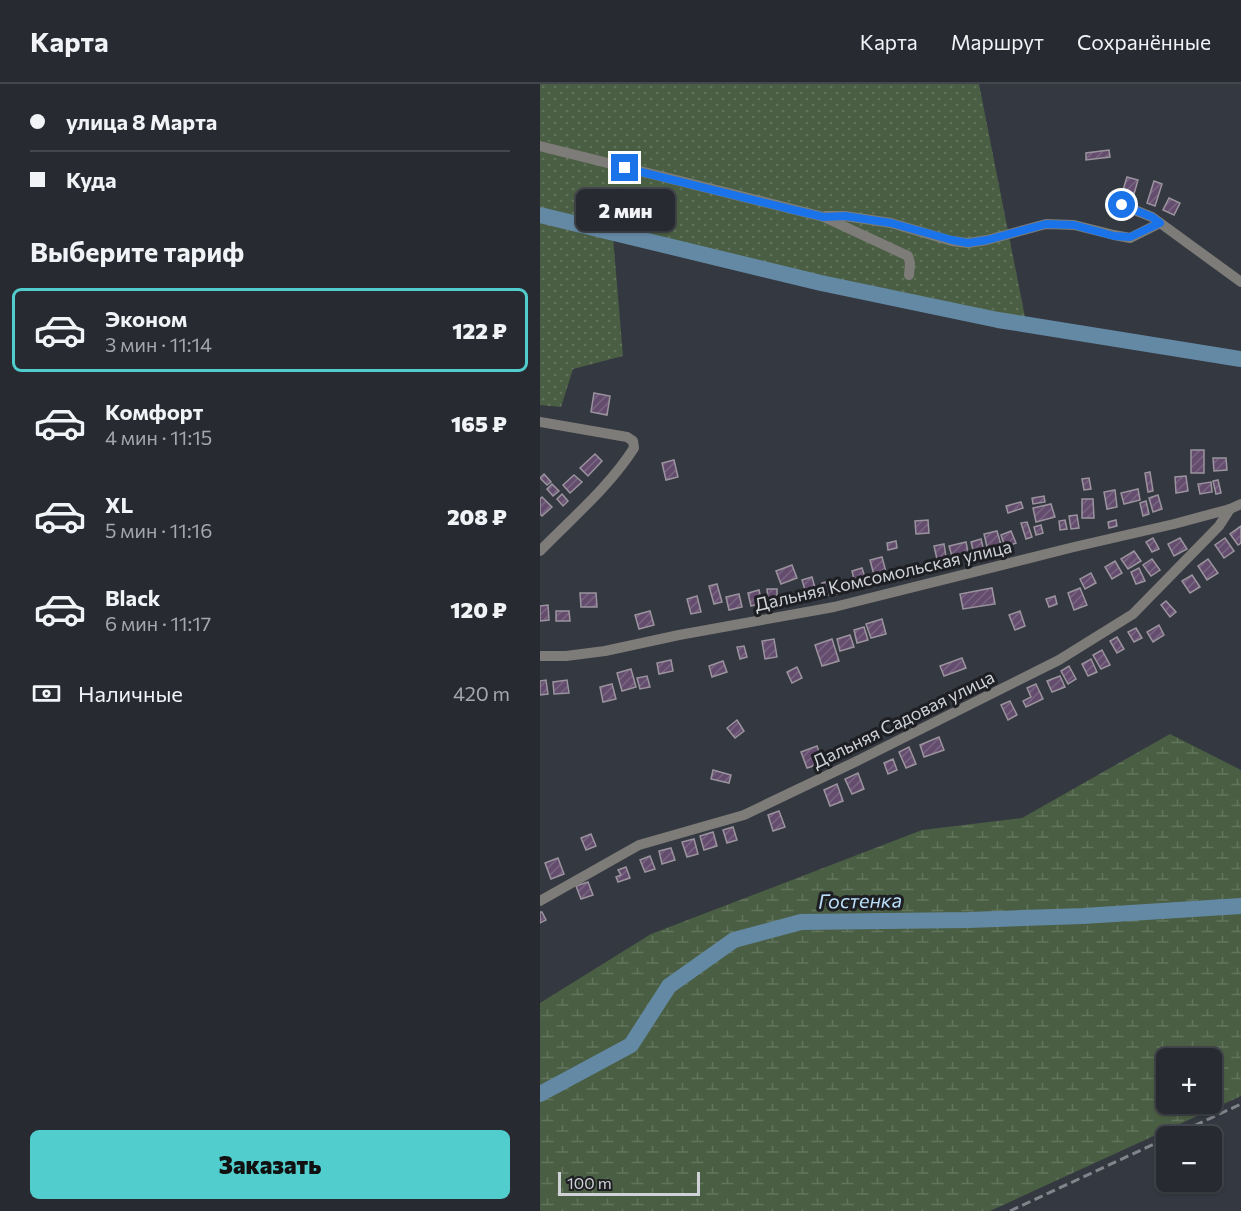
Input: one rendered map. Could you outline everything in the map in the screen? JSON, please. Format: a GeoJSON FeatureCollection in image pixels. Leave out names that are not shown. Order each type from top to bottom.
{"type":"FeatureCollection","features":[{"type":"Feature","properties":{"kind":"street"},"geometry":{"type":"LineString","coordinates":[[540,146],[824,217],[908,256],[909,275]]}},
{"type":"Feature","properties":{"kind":"street"},"geometry":{"type":"LineString","coordinates":[[1122,205],[1152,217],[1241,282]]}},
{"type":"Feature","properties":{"kind":"street"},"geometry":{"type":"LineString","coordinates":[[824,217],[845,216],[891,223],[968,243],[1046,224],[1074,225],[1114,236],[1130,237],[1160,223]]}},
{"type":"Feature","properties":{"kind":"street"},"geometry":{"type":"LineString","coordinates":[[540,422],[627,438],[633,441],[634,448],[603,488],[540,551]]}},
{"type":"Feature","properties":{"kind":"street","name":"Дальняя Садовая улица"},"geometry":{"type":"LineString","coordinates":[[540,901],[639,844],[744,815],[1059,660],[1132,614],[1219,526],[1230,509],[1241,504]]}},
{"type":"Feature","properties":{"kind":"street","name":"Дальняя Комсомольская улица"},"geometry":{"type":"LineString","coordinates":[[540,656],[566,656],[605,651],[834,607],[1230,509]]}},
{"type":"Feature","properties":{"kind":"green space"},"geometry":{"type":"Polygon","coordinates":[[[540,84],[979,84],[1026,322],[613,237],[623,356],[573,369],[561,407],[540,405],[540,84]]]}},
{"type":"Feature","properties":{"kind":"green space"},"geometry":{"type":"Polygon","coordinates":[[[1170,734],[1241,770],[1241,1096],[1222,1105],[1222,1048],[1156,1048],[1156,1114],[1202,1114],[1176,1126],[1156,1126],[1156,1135],[990,1211],[540,1211],[540,1003],[651,934],[922,830],[1022,818],[1170,734]]]}},
{"type":"Feature","properties":{"kind":"building"},"geometry":{"type":"Polygon","coordinates":[[[1109,150],[1110,157],[1086,160],[1086,153],[1109,150]]]}},
{"type":"Feature","properties":{"kind":"building"},"geometry":{"type":"Polygon","coordinates":[[[1127,177],[1138,180],[1134,194],[1123,190],[1127,177]]]}},
{"type":"Feature","properties":{"kind":"building"},"geometry":{"type":"Polygon","coordinates":[[[1154,181],[1162,184],[1155,206],[1147,203],[1154,181]]]}},
{"type":"Feature","properties":{"kind":"building"},"geometry":{"type":"Polygon","coordinates":[[[1169,198],[1180,203],[1174,215],[1163,210],[1169,198]]]}},
{"type":"Feature","properties":{"kind":"building"},"geometry":{"type":"Polygon","coordinates":[[[594,393],[610,396],[607,415],[591,412],[594,393]]]}},
{"type":"Feature","properties":{"kind":"building"},"geometry":{"type":"Polygon","coordinates":[[[1191,450],[1204,450],[1204,473],[1191,473],[1191,450]]]}},
{"type":"Feature","properties":{"kind":"building"},"geometry":{"type":"Polygon","coordinates":[[[595,454],[602,461],[588,476],[580,468],[595,454]]]}},
{"type":"Feature","properties":{"kind":"building"},"geometry":{"type":"Polygon","coordinates":[[[1213,458],[1226,458],[1227,470],[1214,471],[1213,458]]]}},
{"type":"Feature","properties":{"kind":"building"},"geometry":{"type":"Polygon","coordinates":[[[674,460],[678,477],[666,480],[662,463],[674,460]]]}},
{"type":"Feature","properties":{"kind":"building"},"geometry":{"type":"Polygon","coordinates":[[[1150,472],[1153,491],[1148,492],[1145,473],[1150,472]]]}},
{"type":"Feature","properties":{"kind":"building"},"geometry":{"type":"Polygon","coordinates":[[[544,474],[551,482],[547,485],[540,478],[544,474]]]}},
{"type":"Feature","properties":{"kind":"building"},"geometry":{"type":"Polygon","coordinates":[[[574,475],[582,482],[570,493],[563,485],[574,475]]]}},
{"type":"Feature","properties":{"kind":"building"},"geometry":{"type":"Polygon","coordinates":[[[1186,476],[1188,491],[1176,493],[1175,477],[1186,476]]]}},
{"type":"Feature","properties":{"kind":"building"},"geometry":{"type":"Polygon","coordinates":[[[1089,478],[1091,489],[1084,490],[1082,479],[1089,478]]]}},
{"type":"Feature","properties":{"kind":"building"},"geometry":{"type":"Polygon","coordinates":[[[1218,480],[1221,493],[1216,494],[1213,481],[1218,480]]]}},
{"type":"Feature","properties":{"kind":"building"},"geometry":{"type":"Polygon","coordinates":[[[1211,482],[1212,492],[1200,494],[1198,484],[1211,482]]]}},
{"type":"Feature","properties":{"kind":"building"},"geometry":{"type":"Polygon","coordinates":[[[552,484],[559,491],[553,496],[547,489],[552,484]]]}},
{"type":"Feature","properties":{"kind":"building"},"geometry":{"type":"Polygon","coordinates":[[[1138,489],[1140,500],[1124,504],[1121,493],[1138,489]]]}},
{"type":"Feature","properties":{"kind":"building"},"geometry":{"type":"Polygon","coordinates":[[[1115,490],[1117,507],[1107,509],[1104,492],[1115,490]]]}},
{"type":"Feature","properties":{"kind":"building"},"geometry":{"type":"Polygon","coordinates":[[[562,494],[568,501],[563,506],[557,499],[562,494]]]}},
{"type":"Feature","properties":{"kind":"building"},"geometry":{"type":"Polygon","coordinates":[[[1158,495],[1162,509],[1153,512],[1149,498],[1158,495]]]}},
{"type":"Feature","properties":{"kind":"building"},"geometry":{"type":"Polygon","coordinates":[[[1044,496],[1045,502],[1033,504],[1032,498],[1044,496]]]}},
{"type":"Feature","properties":{"kind":"building"},"geometry":{"type":"Polygon","coordinates":[[[542,497],[552,507],[542,516],[540,499],[542,497]]]}},
{"type":"Feature","properties":{"kind":"building"},"geometry":{"type":"Polygon","coordinates":[[[1082,499],[1093,499],[1094,518],[1082,518],[1082,499]]]}},
{"type":"Feature","properties":{"kind":"building"},"geometry":{"type":"Polygon","coordinates":[[[1146,501],[1149,514],[1143,516],[1140,503],[1146,501]]]}},
{"type":"Feature","properties":{"kind":"building"},"geometry":{"type":"Polygon","coordinates":[[[1021,502],[1023,508],[1008,513],[1006,506],[1021,502]]]}},
{"type":"Feature","properties":{"kind":"building"},"geometry":{"type":"Polygon","coordinates":[[[1051,504],[1055,517],[1036,522],[1033,508],[1051,504]]]}},
{"type":"Feature","properties":{"kind":"building"},"geometry":{"type":"Polygon","coordinates":[[[1077,515],[1079,528],[1071,529],[1069,516],[1077,515]]]}},
{"type":"Feature","properties":{"kind":"building"},"geometry":{"type":"Polygon","coordinates":[[[928,520],[929,533],[916,534],[915,521],[928,520]]]}},
{"type":"Feature","properties":{"kind":"building"},"geometry":{"type":"Polygon","coordinates":[[[1065,520],[1067,529],[1060,530],[1059,521],[1065,520]]]}},
{"type":"Feature","properties":{"kind":"building"},"geometry":{"type":"Polygon","coordinates":[[[1116,520],[1117,526],[1109,528],[1108,522],[1116,520]]]}},
{"type":"Feature","properties":{"kind":"building"},"geometry":{"type":"Polygon","coordinates":[[[1027,522],[1032,537],[1026,539],[1021,523],[1027,522]]]}},
{"type":"Feature","properties":{"kind":"building"},"geometry":{"type":"Polygon","coordinates":[[[1041,525],[1043,533],[1036,535],[1034,527],[1041,525]]]}},
{"type":"Feature","properties":{"kind":"building"},"geometry":{"type":"Polygon","coordinates":[[[1241,526],[1241,543],[1238,545],[1230,534],[1241,526]]]}},
{"type":"Feature","properties":{"kind":"building"},"geometry":{"type":"Polygon","coordinates":[[[997,531],[1002,548],[988,551],[984,534],[997,531]]]}},
{"type":"Feature","properties":{"kind":"building"},"geometry":{"type":"Polygon","coordinates":[[[1011,531],[1016,543],[1005,547],[1001,535],[1011,531]]]}},
{"type":"Feature","properties":{"kind":"building"},"geometry":{"type":"Polygon","coordinates":[[[1153,538],[1159,549],[1152,552],[1146,542],[1153,538]]]}},
{"type":"Feature","properties":{"kind":"building"},"geometry":{"type":"Polygon","coordinates":[[[1180,538],[1187,549],[1174,556],[1168,544],[1180,538]]]}},
{"type":"Feature","properties":{"kind":"building"},"geometry":{"type":"Polygon","coordinates":[[[1225,538],[1234,551],[1224,558],[1215,545],[1225,538]]]}},
{"type":"Feature","properties":{"kind":"building"},"geometry":{"type":"Polygon","coordinates":[[[981,539],[984,551],[974,554],[971,542],[981,539]]]}},
{"type":"Feature","properties":{"kind":"building"},"geometry":{"type":"Polygon","coordinates":[[[896,541],[897,548],[888,550],[887,543],[896,541]]]}},
{"type":"Feature","properties":{"kind":"building"},"geometry":{"type":"Polygon","coordinates":[[[966,542],[968,552],[952,556],[949,546],[966,542]]]}},
{"type":"Feature","properties":{"kind":"building"},"geometry":{"type":"Polygon","coordinates":[[[944,544],[946,557],[937,559],[934,546],[944,544]]]}},
{"type":"Feature","properties":{"kind":"building"},"geometry":{"type":"Polygon","coordinates":[[[1134,551],[1141,561],[1128,569],[1121,559],[1134,551]]]}},
{"type":"Feature","properties":{"kind":"building"},"geometry":{"type":"Polygon","coordinates":[[[882,557],[886,572],[874,575],[870,560],[882,557]]]}},
{"type":"Feature","properties":{"kind":"building"},"geometry":{"type":"Polygon","coordinates":[[[1152,559],[1160,570],[1151,576],[1143,565],[1152,559]]]}},
{"type":"Feature","properties":{"kind":"building"},"geometry":{"type":"Polygon","coordinates":[[[1208,559],[1218,573],[1207,580],[1198,566],[1208,559]]]}},
{"type":"Feature","properties":{"kind":"building"},"geometry":{"type":"Polygon","coordinates":[[[1115,561],[1122,573],[1112,579],[1105,567],[1115,561]]]}},
{"type":"Feature","properties":{"kind":"building"},"geometry":{"type":"Polygon","coordinates":[[[792,565],[797,578],[781,584],[776,571],[792,565]]]}},
{"type":"Feature","properties":{"kind":"building"},"geometry":{"type":"Polygon","coordinates":[[[862,568],[867,584],[856,587],[852,571],[862,568]]]}},
{"type":"Feature","properties":{"kind":"building"},"geometry":{"type":"Polygon","coordinates":[[[1139,568],[1145,581],[1136,584],[1131,572],[1139,568]]]}},
{"type":"Feature","properties":{"kind":"building"},"geometry":{"type":"Polygon","coordinates":[[[1091,573],[1096,583],[1085,589],[1080,579],[1091,573]]]}},
{"type":"Feature","properties":{"kind":"building"},"geometry":{"type":"Polygon","coordinates":[[[1192,575],[1200,587],[1190,593],[1182,581],[1192,575]]]}},
{"type":"Feature","properties":{"kind":"building"},"geometry":{"type":"Polygon","coordinates":[[[812,577],[817,595],[807,597],[802,580],[812,577]]]}},
{"type":"Feature","properties":{"kind":"building"},"geometry":{"type":"Polygon","coordinates":[[[836,579],[840,593],[825,596],[822,583],[836,579]]]}},
{"type":"Feature","properties":{"kind":"building"},"geometry":{"type":"Polygon","coordinates":[[[717,584],[722,602],[714,604],[709,586],[717,584]]]}},
{"type":"Feature","properties":{"kind":"building"},"geometry":{"type":"Polygon","coordinates":[[[992,588],[995,604],[963,609],[960,594],[992,588]]]}},
{"type":"Feature","properties":{"kind":"building"},"geometry":{"type":"Polygon","coordinates":[[[1080,588],[1087,605],[1074,610],[1068,593],[1080,588]]]}},
{"type":"Feature","properties":{"kind":"building"},"geometry":{"type":"Polygon","coordinates":[[[767,589],[777,589],[777,599],[768,600],[767,589]]]}},
{"type":"Feature","properties":{"kind":"building"},"geometry":{"type":"Polygon","coordinates":[[[759,590],[762,603],[751,606],[748,593],[759,590]]]}},
{"type":"Feature","properties":{"kind":"building"},"geometry":{"type":"Polygon","coordinates":[[[580,593],[596,593],[597,607],[581,607],[580,593]]]}},
{"type":"Feature","properties":{"kind":"building"},"geometry":{"type":"Polygon","coordinates":[[[739,594],[742,607],[729,610],[726,597],[739,594]]]}},
{"type":"Feature","properties":{"kind":"building"},"geometry":{"type":"Polygon","coordinates":[[[697,596],[701,612],[691,614],[687,599],[697,596]]]}},
{"type":"Feature","properties":{"kind":"building"},"geometry":{"type":"Polygon","coordinates":[[[1055,596],[1057,604],[1049,607],[1046,599],[1055,596]]]}},
{"type":"Feature","properties":{"kind":"building"},"geometry":{"type":"Polygon","coordinates":[[[1166,601],[1176,612],[1170,617],[1161,605],[1166,601]]]}},
{"type":"Feature","properties":{"kind":"building"},"geometry":{"type":"Polygon","coordinates":[[[548,605],[549,620],[540,621],[540,606],[548,605]]]}},
{"type":"Feature","properties":{"kind":"building"},"geometry":{"type":"Polygon","coordinates":[[[556,611],[569,611],[570,621],[556,621],[556,611]]]}},
{"type":"Feature","properties":{"kind":"building"},"geometry":{"type":"Polygon","coordinates":[[[650,611],[654,625],[639,629],[635,615],[650,611]]]}},
{"type":"Feature","properties":{"kind":"building"},"geometry":{"type":"Polygon","coordinates":[[[1020,611],[1025,626],[1015,630],[1009,615],[1020,611]]]}},
{"type":"Feature","properties":{"kind":"building"},"geometry":{"type":"Polygon","coordinates":[[[882,619],[886,634],[871,638],[866,624],[882,619]]]}},
{"type":"Feature","properties":{"kind":"building"},"geometry":{"type":"Polygon","coordinates":[[[1159,625],[1164,635],[1153,642],[1147,632],[1159,625]]]}},
{"type":"Feature","properties":{"kind":"building"},"geometry":{"type":"Polygon","coordinates":[[[864,627],[868,640],[857,643],[854,630],[864,627]]]}},
{"type":"Feature","properties":{"kind":"building"},"geometry":{"type":"Polygon","coordinates":[[[1136,628],[1142,638],[1134,642],[1128,632],[1136,628]]]}},
{"type":"Feature","properties":{"kind":"building"},"geometry":{"type":"Polygon","coordinates":[[[850,635],[854,647],[840,651],[837,639],[850,635]]]}},
{"type":"Feature","properties":{"kind":"building"},"geometry":{"type":"Polygon","coordinates":[[[1117,637],[1124,649],[1117,653],[1110,641],[1117,637]]]}},
{"type":"Feature","properties":{"kind":"building"},"geometry":{"type":"Polygon","coordinates":[[[774,639],[777,657],[765,659],[762,641],[774,639]]]}},
{"type":"Feature","properties":{"kind":"building"},"geometry":{"type":"Polygon","coordinates":[[[832,639],[839,661],[822,666],[815,645],[832,639]]]}},
{"type":"Feature","properties":{"kind":"building"},"geometry":{"type":"Polygon","coordinates":[[[744,646],[747,657],[740,659],[737,647],[744,646]]]}},
{"type":"Feature","properties":{"kind":"building"},"geometry":{"type":"Polygon","coordinates":[[[1102,650],[1110,665],[1101,669],[1093,655],[1102,650]]]}},
{"type":"Feature","properties":{"kind":"building"},"geometry":{"type":"Polygon","coordinates":[[[962,658],[966,668],[944,676],[940,666],[962,658]]]}},
{"type":"Feature","properties":{"kind":"building"},"geometry":{"type":"Polygon","coordinates":[[[1091,659],[1097,672],[1088,676],[1082,664],[1091,659]]]}},
{"type":"Feature","properties":{"kind":"building"},"geometry":{"type":"Polygon","coordinates":[[[671,660],[673,671],[659,674],[657,663],[671,660]]]}},
{"type":"Feature","properties":{"kind":"building"},"geometry":{"type":"Polygon","coordinates":[[[723,661],[727,672],[712,677],[709,666],[723,661]]]}},
{"type":"Feature","properties":{"kind":"building"},"geometry":{"type":"Polygon","coordinates":[[[1069,666],[1076,679],[1068,684],[1061,671],[1069,666]]]}},
{"type":"Feature","properties":{"kind":"building"},"geometry":{"type":"Polygon","coordinates":[[[797,667],[802,678],[792,683],[787,672],[797,667]]]}},
{"type":"Feature","properties":{"kind":"building"},"geometry":{"type":"Polygon","coordinates":[[[631,669],[636,687],[622,691],[617,673],[631,669]]]}},
{"type":"Feature","properties":{"kind":"building"},"geometry":{"type":"Polygon","coordinates":[[[647,676],[650,687],[640,689],[637,678],[647,676]]]}},
{"type":"Feature","properties":{"kind":"building"},"geometry":{"type":"Polygon","coordinates":[[[1060,676],[1065,687],[1052,692],[1047,681],[1060,676]]]}},
{"type":"Feature","properties":{"kind":"building"},"geometry":{"type":"Polygon","coordinates":[[[546,680],[548,694],[540,695],[540,681],[546,680]]]}},
{"type":"Feature","properties":{"kind":"building"},"geometry":{"type":"Polygon","coordinates":[[[567,680],[569,693],[554,694],[553,682],[567,680]]]}},
{"type":"Feature","properties":{"kind":"building"},"geometry":{"type":"Polygon","coordinates":[[[612,684],[616,699],[603,702],[600,687],[612,684]]]}},
{"type":"Feature","properties":{"kind":"building"},"geometry":{"type":"Polygon","coordinates":[[[1036,684],[1043,699],[1026,707],[1023,701],[1031,697],[1027,688],[1036,684]]]}},
{"type":"Feature","properties":{"kind":"building"},"geometry":{"type":"Polygon","coordinates":[[[1010,701],[1017,715],[1008,720],[1001,705],[1010,701]]]}},
{"type":"Feature","properties":{"kind":"building"},"geometry":{"type":"Polygon","coordinates":[[[737,720],[744,731],[735,738],[727,728],[737,720]]]}},
{"type":"Feature","properties":{"kind":"building"},"geometry":{"type":"Polygon","coordinates":[[[939,737],[944,750],[924,757],[920,745],[939,737]]]}},
{"type":"Feature","properties":{"kind":"building"},"geometry":{"type":"Polygon","coordinates":[[[817,746],[823,763],[807,768],[801,752],[817,746]]]}},
{"type":"Feature","properties":{"kind":"building"},"geometry":{"type":"Polygon","coordinates":[[[909,747],[916,764],[906,768],[899,752],[909,747]]]}},
{"type":"Feature","properties":{"kind":"building"},"geometry":{"type":"Polygon","coordinates":[[[893,759],[897,770],[888,774],[884,763],[893,759]]]}},
{"type":"Feature","properties":{"kind":"building"},"geometry":{"type":"Polygon","coordinates":[[[713,770],[731,775],[729,783],[711,779],[713,770]]]}},
{"type":"Feature","properties":{"kind":"building"},"geometry":{"type":"Polygon","coordinates":[[[858,773],[864,789],[852,794],[845,779],[858,773]]]}},
{"type":"Feature","properties":{"kind":"building"},"geometry":{"type":"Polygon","coordinates":[[[837,784],[843,801],[830,806],[824,790],[837,784]]]}},
{"type":"Feature","properties":{"kind":"building"},"geometry":{"type":"Polygon","coordinates":[[[779,811],[785,827],[773,831],[768,815],[779,811]]]}},
{"type":"Feature","properties":{"kind":"building"},"geometry":{"type":"Polygon","coordinates":[[[733,827],[737,840],[727,843],[723,830],[733,827]]]}},
{"type":"Feature","properties":{"kind":"building"},"geometry":{"type":"Polygon","coordinates":[[[713,832],[717,846],[704,850],[700,836],[713,832]]]}},
{"type":"Feature","properties":{"kind":"building"},"geometry":{"type":"Polygon","coordinates":[[[591,834],[596,846],[586,850],[581,838],[591,834]]]}},
{"type":"Feature","properties":{"kind":"building"},"geometry":{"type":"Polygon","coordinates":[[[694,839],[698,854],[687,857],[682,842],[694,839]]]}},
{"type":"Feature","properties":{"kind":"building"},"geometry":{"type":"Polygon","coordinates":[[[671,848],[675,860],[662,864],[659,851],[671,848]]]}},
{"type":"Feature","properties":{"kind":"building"},"geometry":{"type":"Polygon","coordinates":[[[650,856],[655,869],[645,872],[640,860],[650,856]]]}},
{"type":"Feature","properties":{"kind":"building"},"geometry":{"type":"Polygon","coordinates":[[[558,858],[564,874],[551,879],[545,863],[558,858]]]}},
{"type":"Feature","properties":{"kind":"building"},"geometry":{"type":"Polygon","coordinates":[[[626,867],[630,878],[618,882],[616,877],[621,875],[618,870],[626,867]]]}},
{"type":"Feature","properties":{"kind":"building"},"geometry":{"type":"Polygon","coordinates":[[[588,882],[593,895],[581,899],[576,886],[588,882]]]}},
{"type":"Feature","properties":{"kind":"building"},"geometry":{"type":"Polygon","coordinates":[[[540,912],[546,920],[540,923],[540,912]]]}},
{"type":"Feature","properties":{"kind":"waterway"},"geometry":{"type":"LineString","coordinates":[[540,215],[821,283],[998,320],[1241,359]]}},
{"type":"Feature","properties":{"kind":"waterway","name":"Гостенка"},"geometry":{"type":"LineString","coordinates":[[540,1094],[631,1045],[669,986],[734,940],[801,922],[1083,916],[1241,906]]}},
{"type":"Feature","properties":{"kind":"railway"},"geometry":{"type":"LineString","coordinates":[[1194,1126],[1241,1104]]}},
{"type":"Feature","properties":{"kind":"railway"},"geometry":{"type":"LineString","coordinates":[[1010,1211],[1156,1143]]}},
{"type":"Feature","properties":{"kind":"route"},"geometry":{"type":"LineString","coordinates":[[625,168],[824,217],[845,216],[891,223],[968,243],[1046,224],[1074,225],[1114,236],[1130,237],[1160,223],[1152,217],[1122,205]]}}]}
